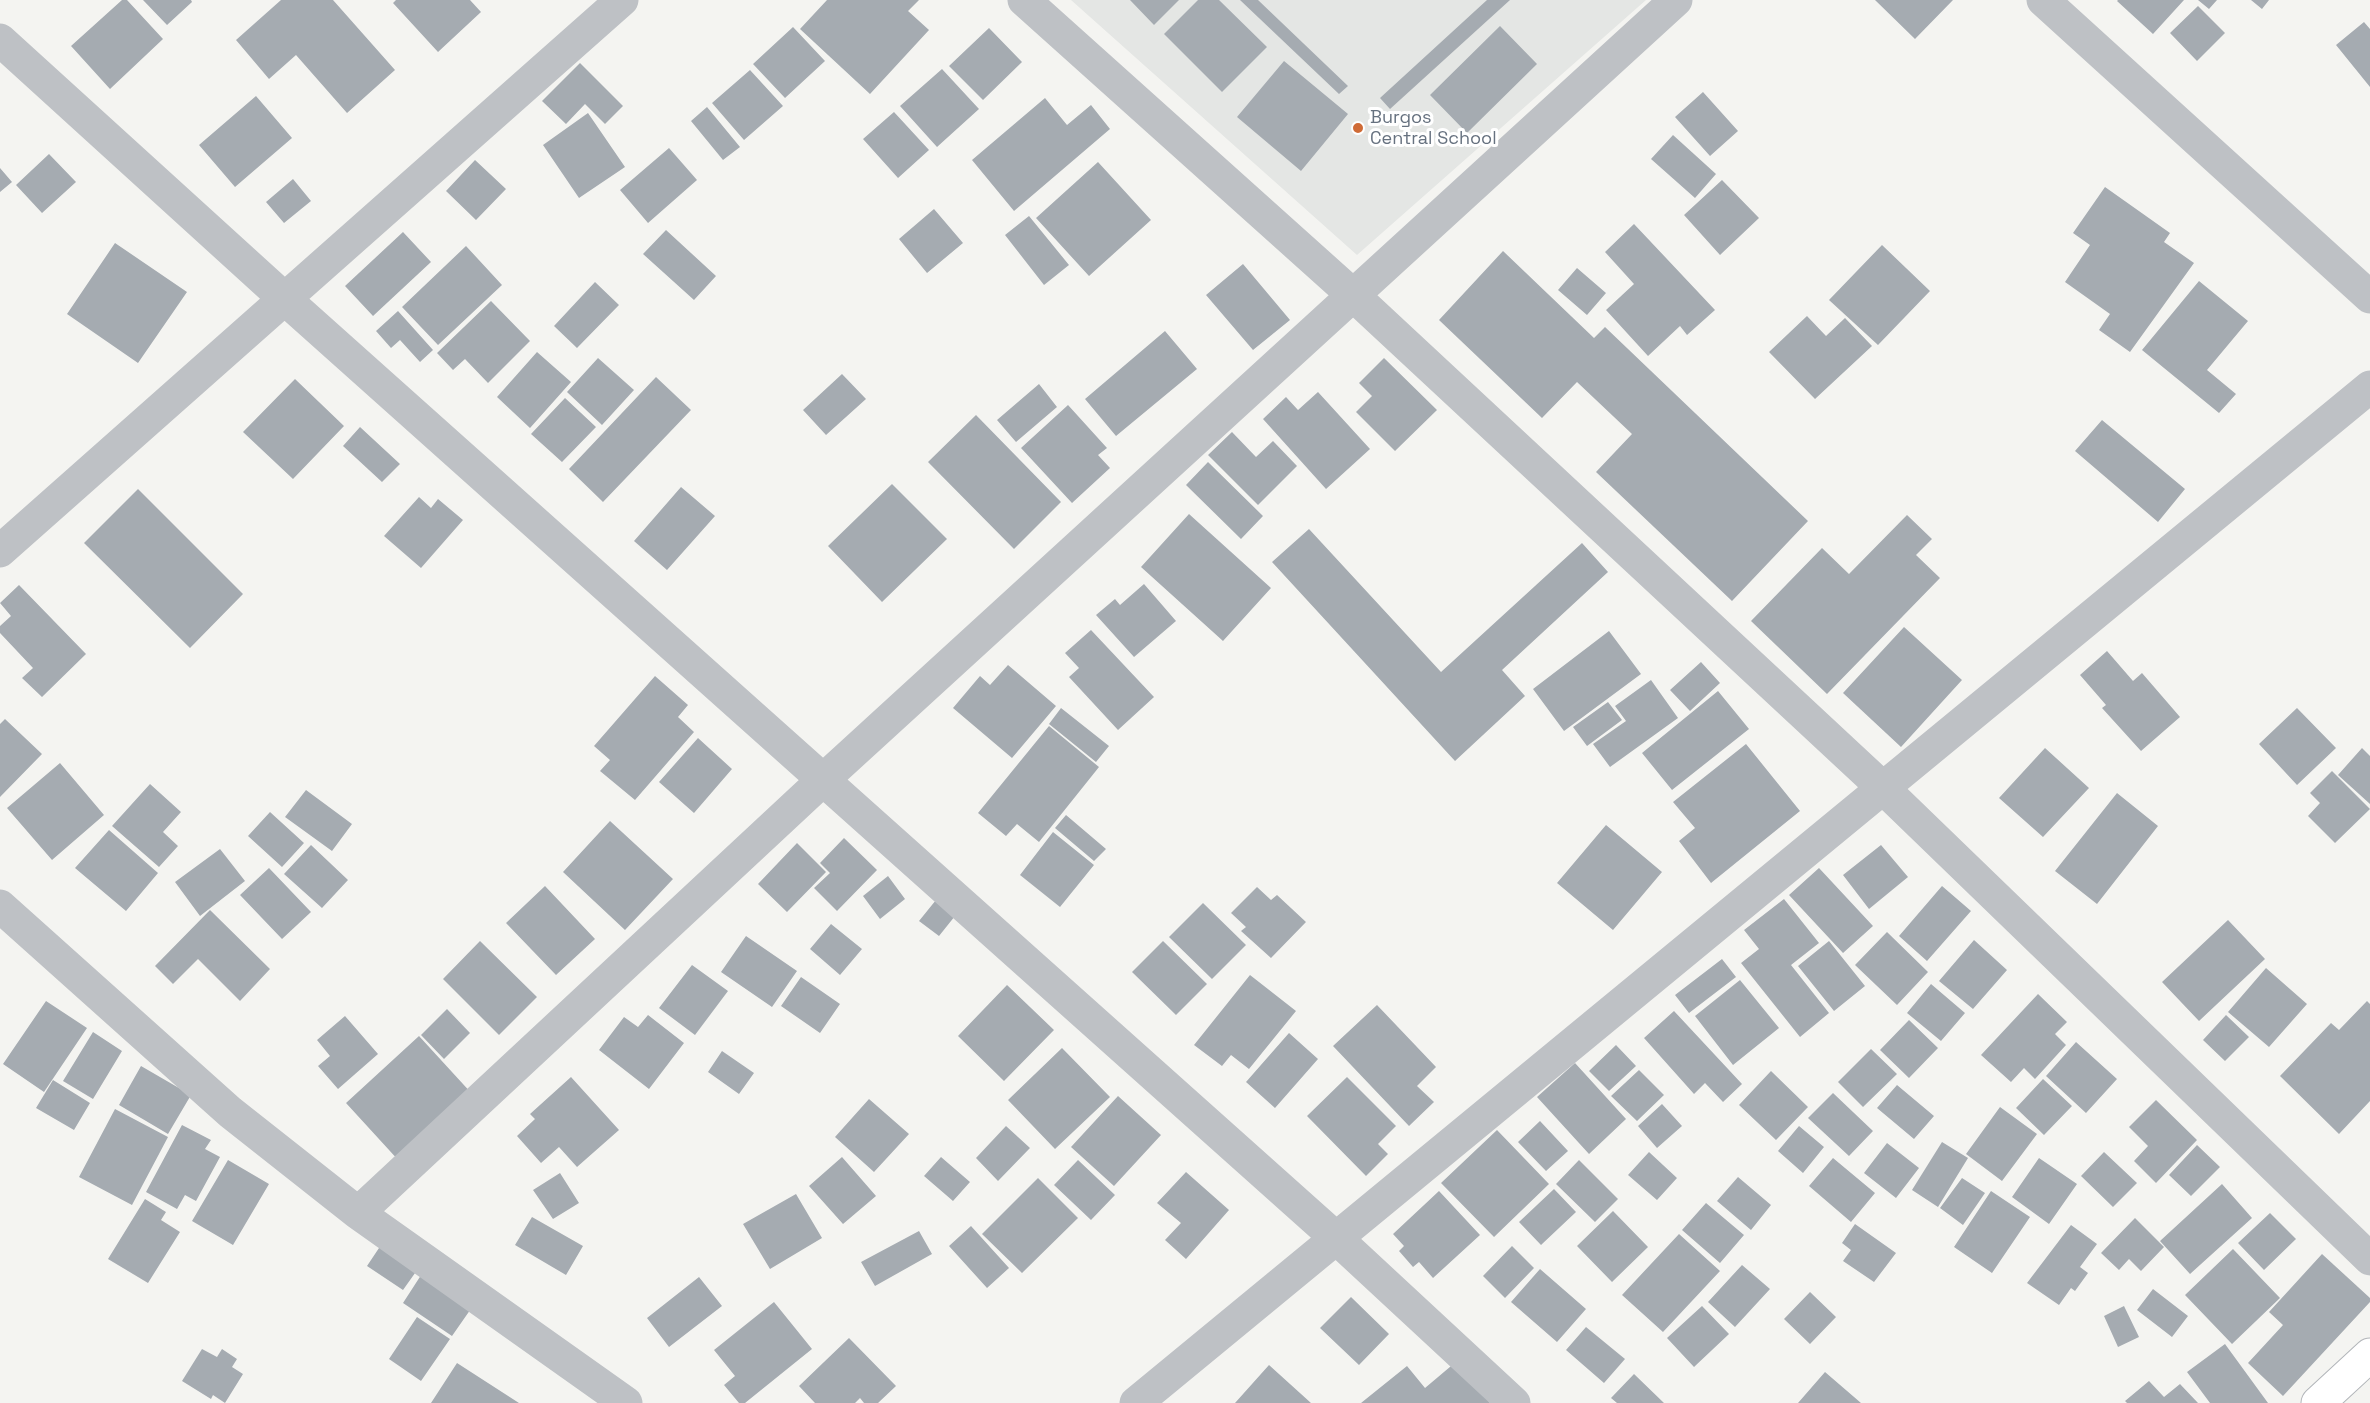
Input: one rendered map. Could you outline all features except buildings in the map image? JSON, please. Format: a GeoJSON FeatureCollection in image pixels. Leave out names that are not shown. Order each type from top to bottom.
{"type":"FeatureCollection","features":[{"type":"Feature","properties":{"kind":"main road"},"geometry":{"type":"LineString","coordinates":[[2318,1403],[2370,1355]]}},
{"type":"Feature","properties":{"kind":"street"},"geometry":{"type":"LineString","coordinates":[[0,551],[622,0]]}},
{"type":"Feature","properties":{"kind":"street"},"geometry":{"type":"LineString","coordinates":[[1024,0],[1354,296],[1883,788],[2370,1259]]}},
{"type":"Feature","properties":{"kind":"street"},"geometry":{"type":"LineString","coordinates":[[358,1213],[824,779],[1676,0]]}},
{"type":"Feature","properties":{"kind":"street"},"geometry":{"type":"LineString","coordinates":[[2043,0],[2370,297]]}},
{"type":"Feature","properties":{"kind":"street"},"geometry":{"type":"LineString","coordinates":[[0,40],[286,300],[1336,1238],[1514,1403]]}},
{"type":"Feature","properties":{"kind":"street"},"geometry":{"type":"LineString","coordinates":[[1136,1403],[2370,387]]}},
{"type":"Feature","properties":{"kind":"street"},"geometry":{"type":"LineString","coordinates":[[0,906],[230,1113],[358,1213],[626,1403]]}},
{"type":"Feature","properties":{"kind":"shaded area","name":"Burgos Central School"},"geometry":{"type":"Polygon","coordinates":[[[1071,0],[1646,0],[1357,255],[1071,0]]]}},
{"type":"Feature","properties":{"kind":"place","name":"Burgos Central School"},"geometry":{"type":"Point","coordinates":[1358,128]}}]}
